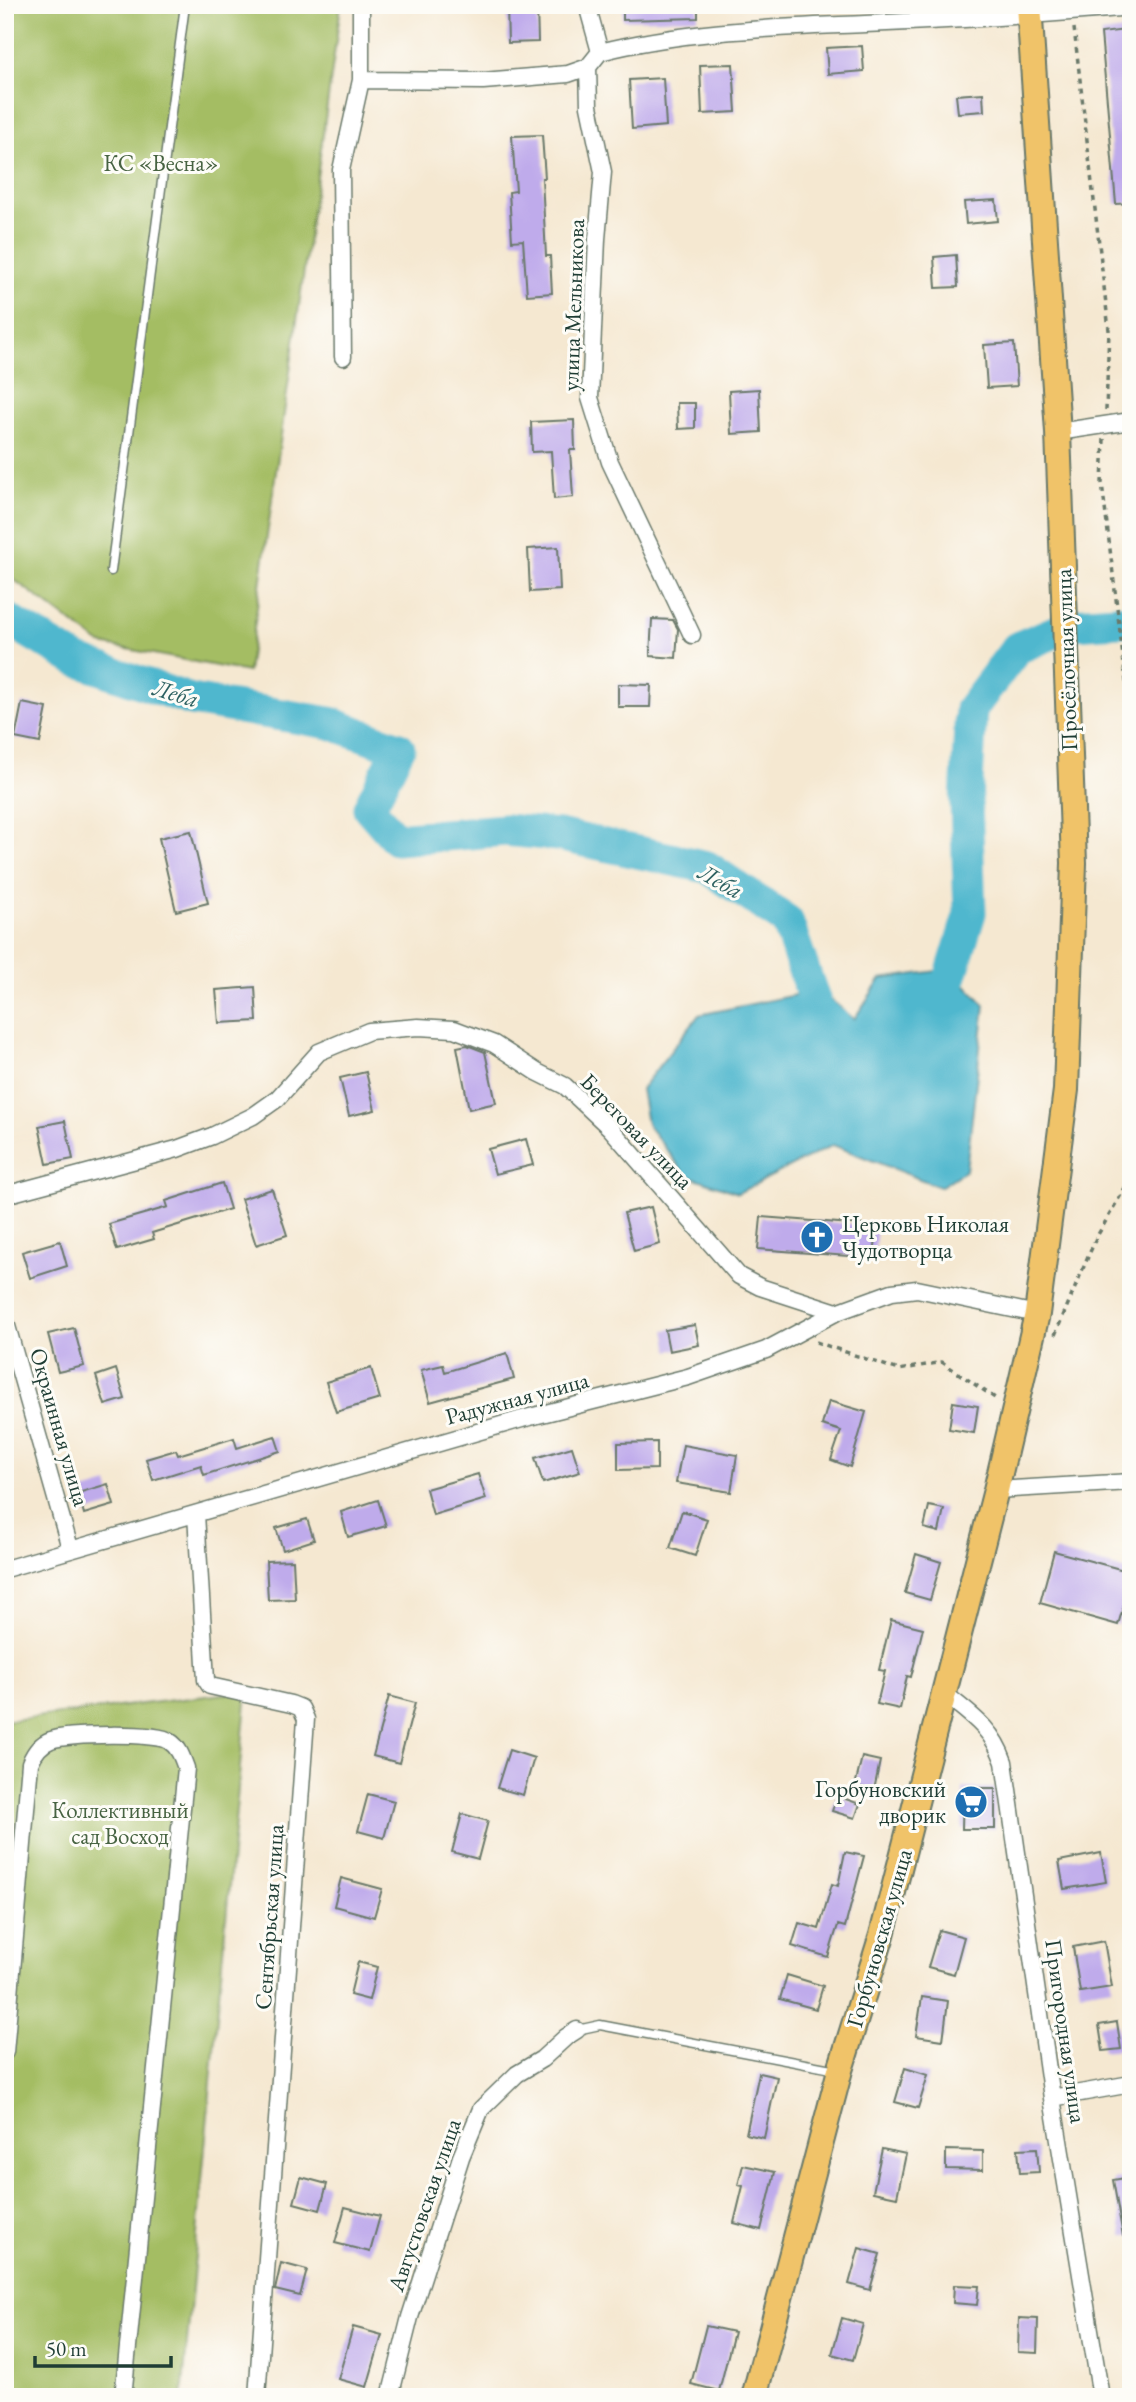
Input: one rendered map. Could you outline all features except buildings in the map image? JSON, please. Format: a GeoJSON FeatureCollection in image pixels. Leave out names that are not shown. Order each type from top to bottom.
{"type":"FeatureCollection","features":[{"type":"Feature","properties":{"kind":"main road","name":"Просёлочная улица"},"geometry":{"type":"LineString","coordinates":[[1030,11],[1058,432],[1074,863],[1066,1090],[1037,1314]]}},
{"type":"Feature","properties":{"kind":"main road","name":"Горбуновская улица"},"geometry":{"type":"LineString","coordinates":[[754,2397],[840,2070],[882,1935],[945,1694],[1037,1314]]}},
{"type":"Feature","properties":{"kind":"street"},"geometry":{"type":"LineString","coordinates":[[343,357],[341,170],[361,80],[361,5]]}},
{"type":"Feature","properties":{"kind":"street"},"geometry":{"type":"LineString","coordinates":[[587,5],[600,52]]}},
{"type":"Feature","properties":{"kind":"street"},"geometry":{"type":"LineString","coordinates":[[361,80],[483,81],[568,75],[587,67],[600,52],[623,46],[743,29],[1131,7]]}},
{"type":"Feature","properties":{"kind":"street","name":"улица Мельникова"},"geometry":{"type":"LineString","coordinates":[[587,67],[589,106],[603,172],[597,239],[590,398],[610,462],[692,635]]}},
{"type":"Feature","properties":{"kind":"street"},"geometry":{"type":"LineString","coordinates":[[1058,432],[1131,421]]}},
{"type":"Feature","properties":{"kind":"street","name":"Береговая улица"},"geometry":{"type":"LineString","coordinates":[[5,1195],[177,1149],[212,1136],[253,1116],[277,1099],[319,1052],[369,1031],[418,1027],[454,1029],[494,1044],[537,1072],[565,1086],[610,1128],[739,1276],[760,1287],[837,1312]]}},
{"type":"Feature","properties":{"kind":"street","name":"Радужная улица"},"geometry":{"type":"LineString","coordinates":[[5,1569],[522,1419],[688,1377],[766,1350],[837,1312],[892,1292],[917,1289],[1037,1314]]}},
{"type":"Feature","properties":{"kind":"street","name":"Окраинная улица"},"geometry":{"type":"LineString","coordinates":[[5,1319],[70,1548]]}},
{"type":"Feature","properties":{"kind":"street"},"geometry":{"type":"LineString","coordinates":[[996,1489],[1131,1482]]}},
{"type":"Feature","properties":{"kind":"street","name":"Сентябрьская улица"},"geometry":{"type":"LineString","coordinates":[[196,1514],[206,1680],[210,1686],[291,1703],[301,1708],[306,1719],[257,2397]]}},
{"type":"Feature","properties":{"kind":"street","name":"Пригородная улица"},"geometry":{"type":"LineString","coordinates":[[945,1694],[984,1725],[997,1744],[1004,1762],[1052,2098],[1101,2397]]}},
{"type":"Feature","properties":{"kind":"street"},"geometry":{"type":"LineString","coordinates":[[5,2052],[30,1763],[35,1751],[49,1740],[65,1737],[151,1736],[168,1739],[180,1751],[186,1768],[123,2397]]}},
{"type":"Feature","properties":{"kind":"street","name":"Августовская улица"},"geometry":{"type":"LineString","coordinates":[[390,2397],[414,2305],[461,2157],[481,2109],[517,2074],[542,2059],[577,2030]]}},
{"type":"Feature","properties":{"kind":"street"},"geometry":{"type":"LineString","coordinates":[[1052,2098],[1131,2084]]}},
{"type":"Feature","properties":{"kind":"lane"},"geometry":{"type":"LineString","coordinates":[[111,570],[185,5]]}},
{"type":"Feature","properties":{"kind":"lane"},"geometry":{"type":"LineString","coordinates":[[577,2030],[600,2025],[840,2070]]}},
{"type":"Feature","properties":{"kind":"path"},"geometry":{"type":"LineString","coordinates":[[1072,12],[1109,330],[1102,483],[1131,723]]}},
{"type":"Feature","properties":{"kind":"path"},"geometry":{"type":"LineString","coordinates":[[1050,1338],[1056,1334],[1096,1238],[1131,1173]]}},
{"type":"Feature","properties":{"kind":"path"},"geometry":{"type":"LineString","coordinates":[[794,1335],[899,1370],[942,1362],[1014,1411]]}},
{"type":"Feature","properties":{"kind":"green space","name":"КС «Весна»"},"geometry":{"type":"Polygon","coordinates":[[[5,5],[341,5],[248,672],[101,644],[5,573],[5,5]]]}},
{"type":"Feature","properties":{"kind":"green space","name":"Коллективный сад Восход"},"geometry":{"type":"Polygon","coordinates":[[[247,1691],[182,2397],[5,2397],[5,1721],[247,1691]]]}},
{"type":"Feature","properties":{"kind":"water"},"geometry":{"type":"Polygon","coordinates":[[[951,969],[985,1005],[966,1170],[940,1187],[833,1145],[738,1193],[686,1175],[647,1124],[641,1089],[699,1015],[819,990],[854,1019],[881,979],[951,969]]]}},
{"type":"Feature","properties":{"kind":"waterway","name":"Леба"},"geometry":{"type":"LineString","coordinates":[[5,618],[76,660],[191,700],[330,723],[399,748],[369,808],[396,839],[505,830],[558,835],[707,867],[787,921],[818,1011],[838,1027]]}},
{"type":"Feature","properties":{"kind":"waterway","name":"Леба"},"geometry":{"type":"LineString","coordinates":[[930,1007],[949,982],[970,913],[966,802],[971,709],[1017,648],[1074,624],[1131,620]]}},
{"type":"Feature","properties":{"kind":"place","name":"Церковь Николая Чудотворца"},"geometry":{"type":"Point","coordinates":[817,1237]}},
{"type":"Feature","properties":{"kind":"place","name":"Горбуновский дворик"},"geometry":{"type":"Point","coordinates":[971,1802]}}]}
